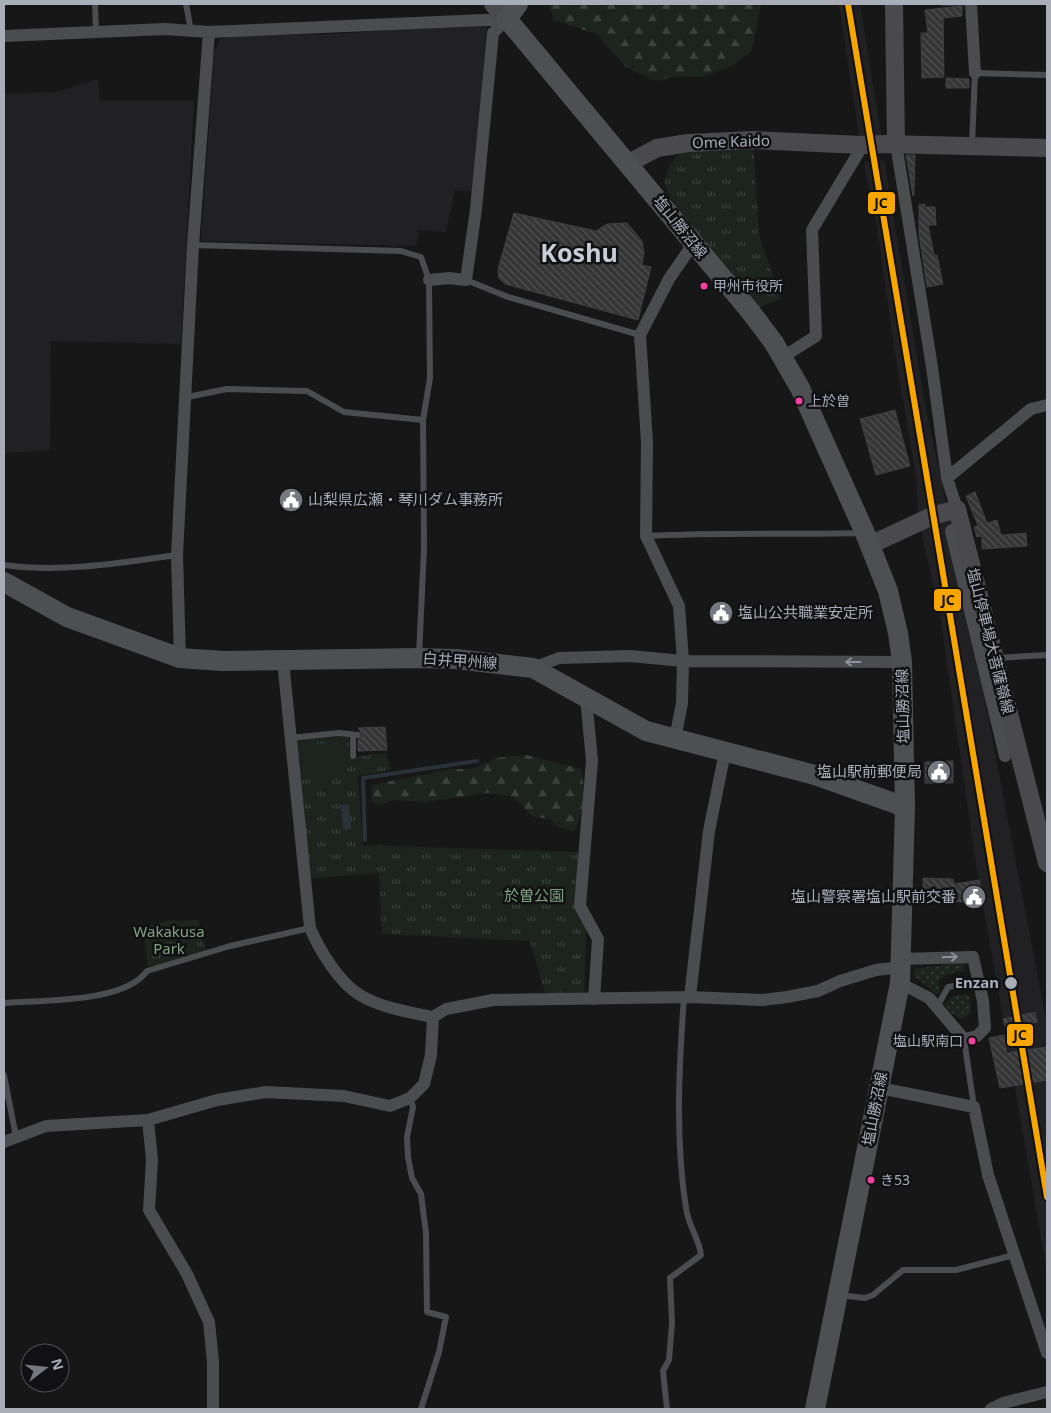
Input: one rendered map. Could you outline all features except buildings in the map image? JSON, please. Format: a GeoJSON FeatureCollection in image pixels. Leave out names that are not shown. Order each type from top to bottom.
{"type":"FeatureCollection","features":[{"type":"Feature","properties":{"kind":"main road"},"geometry":{"type":"LineString","coordinates":[[512,11],[628,163]]}},
{"type":"Feature","properties":{"kind":"main road","name":"塩山勝沼線"},"geometry":{"type":"LineString","coordinates":[[628,163],[750,311],[783,357],[819,427],[868,539],[888,591],[898,633],[902,662],[905,807],[901,969],[880,1088],[816,1409]]}},
{"type":"Feature","properties":{"kind":"main road","name":"白井甲州線"},"geometry":{"type":"LineString","coordinates":[[4,582],[67,617],[180,658],[283,661],[456,659],[533,668],[646,731],[815,775],[905,807]]}},
{"type":"Feature","properties":{"kind":"street"},"geometry":{"type":"LineString","coordinates":[[493,4],[512,11]]}},
{"type":"Feature","properties":{"kind":"street"},"geometry":{"type":"LineString","coordinates":[[894,4],[896,144],[932,367],[947,478],[960,517]]}},
{"type":"Feature","properties":{"kind":"street"},"geometry":{"type":"LineString","coordinates":[[971,4],[975,73]]}},
{"type":"Feature","properties":{"kind":"street"},"geometry":{"type":"LineString","coordinates":[[4,36],[165,28],[209,32],[512,11]]}},
{"type":"Feature","properties":{"kind":"street"},"geometry":{"type":"LineString","coordinates":[[429,280],[449,278],[466,280],[476,209],[493,32],[512,11]]}},
{"type":"Feature","properties":{"kind":"street"},"geometry":{"type":"LineString","coordinates":[[180,658],[177,555],[187,396],[193,245],[209,32]]}},
{"type":"Feature","properties":{"kind":"street","name":"Ome Kaido"},"geometry":{"type":"LineString","coordinates":[[628,163],[657,148],[688,143],[778,141],[860,145],[896,144],[1047,148]]}},
{"type":"Feature","properties":{"kind":"street"},"geometry":{"type":"LineString","coordinates":[[783,357],[816,336],[812,230],[833,198],[860,150],[860,145]]}},
{"type":"Feature","properties":{"kind":"street"},"geometry":{"type":"LineString","coordinates":[[675,738],[682,703],[683,662],[679,606],[646,536],[647,442],[640,335],[669,279],[693,244]]}},
{"type":"Feature","properties":{"kind":"street"},"geometry":{"type":"LineString","coordinates":[[947,478],[1031,409],[1047,405]]}},
{"type":"Feature","properties":{"kind":"street"},"geometry":{"type":"LineString","coordinates":[[868,539],[925,519],[960,517]]}},
{"type":"Feature","properties":{"kind":"street"},"geometry":{"type":"LineString","coordinates":[[960,517],[951,531],[1005,756]]}},
{"type":"Feature","properties":{"kind":"street","name":"塩山停車場大菩薩嶺線"},"geometry":{"type":"LineString","coordinates":[[960,517],[1047,863]]}},
{"type":"Feature","properties":{"kind":"street"},"geometry":{"type":"LineString","coordinates":[[533,668],[559,658],[630,656],[683,662],[902,662]]}},
{"type":"Feature","properties":{"kind":"street"},"geometry":{"type":"LineString","coordinates":[[283,661],[310,928],[318,947],[333,968],[359,995],[399,1010],[433,1017],[446,1009],[493,1000],[687,997],[762,1000],[818,992],[840,981],[876,970],[901,969],[973,957],[985,1028],[977,1036],[964,1038],[901,969]]}},
{"type":"Feature","properties":{"kind":"street"},"geometry":{"type":"LineString","coordinates":[[586,697],[592,761],[580,906],[598,939],[594,999]]}},
{"type":"Feature","properties":{"kind":"street"},"geometry":{"type":"LineString","coordinates":[[687,997],[709,831],[725,752]]}},
{"type":"Feature","properties":{"kind":"street"},"geometry":{"type":"LineString","coordinates":[[10,1139],[46,1126],[148,1120],[217,1100],[266,1092],[344,1096],[390,1106],[410,1098],[424,1084],[431,1056],[433,1017]]}},
{"type":"Feature","properties":{"kind":"street"},"geometry":{"type":"LineString","coordinates":[[880,1088],[974,1107],[988,1175],[1047,1353]]}},
{"type":"Feature","properties":{"kind":"street"},"geometry":{"type":"LineString","coordinates":[[148,1120],[152,1160],[149,1210],[187,1274],[209,1322],[213,1409]]}},
{"type":"Feature","properties":{"kind":"street"},"geometry":{"type":"LineString","coordinates":[[991,1409],[1003,1403],[1047,1392]]}},
{"type":"Feature","properties":{"kind":"lane"},"geometry":{"type":"LineString","coordinates":[[95,4],[96,32]]}},
{"type":"Feature","properties":{"kind":"lane"},"geometry":{"type":"LineString","coordinates":[[186,4],[191,30]]}},
{"type":"Feature","properties":{"kind":"lane"},"geometry":{"type":"LineString","coordinates":[[972,146],[975,73],[1047,74]]}},
{"type":"Feature","properties":{"kind":"lane"},"geometry":{"type":"LineString","coordinates":[[193,245],[401,251],[421,257],[429,280],[430,378],[424,420],[424,548],[419,658]]}},
{"type":"Feature","properties":{"kind":"lane"},"geometry":{"type":"LineString","coordinates":[[466,280],[508,297],[640,335]]}},
{"type":"Feature","properties":{"kind":"lane"},"geometry":{"type":"LineString","coordinates":[[187,396],[228,389],[307,391],[344,412],[424,420]]}},
{"type":"Feature","properties":{"kind":"lane"},"geometry":{"type":"LineString","coordinates":[[646,536],[722,532],[807,534],[868,539]]}},
{"type":"Feature","properties":{"kind":"lane"},"geometry":{"type":"LineString","coordinates":[[4,565],[33,569],[135,561],[177,555]]}},
{"type":"Feature","properties":{"kind":"lane"},"geometry":{"type":"LineString","coordinates":[[994,658],[1047,656]]}},
{"type":"Feature","properties":{"kind":"lane"},"geometry":{"type":"LineString","coordinates":[[290,738],[339,733],[355,735],[353,756]]}},
{"type":"Feature","properties":{"kind":"lane"},"geometry":{"type":"LineString","coordinates":[[4,1003],[107,995],[142,979],[148,971],[230,946],[310,928]]}},
{"type":"Feature","properties":{"kind":"lane"},"geometry":{"type":"LineString","coordinates":[[936,1007],[948,987],[978,982]]}},
{"type":"Feature","properties":{"kind":"lane"},"geometry":{"type":"LineString","coordinates":[[667,1409],[663,1371],[669,1360],[672,1323],[670,1278],[701,1255],[699,1242],[686,1210],[681,1157],[679,1072],[687,997]]}},
{"type":"Feature","properties":{"kind":"lane"},"geometry":{"type":"LineString","coordinates":[[964,1038],[974,1107]]}},
{"type":"Feature","properties":{"kind":"lane"},"geometry":{"type":"LineString","coordinates":[[4,1075],[10,1139]]}},
{"type":"Feature","properties":{"kind":"lane"},"geometry":{"type":"LineString","coordinates":[[410,1098],[413,1107],[407,1136],[408,1157],[412,1178],[421,1194],[426,1233],[428,1312],[446,1317],[439,1352],[421,1409]]}},
{"type":"Feature","properties":{"kind":"lane"},"geometry":{"type":"LineString","coordinates":[[838,1295],[866,1298],[873,1295],[903,1270],[956,1270],[1014,1255]]}},
{"type":"Feature","properties":{"kind":"shaded area"},"geometry":{"type":"Polygon","coordinates":[[[839,4],[860,4],[882,139],[860,142],[839,4]]]}},
{"type":"Feature","properties":{"kind":"shaded area"},"geometry":{"type":"Polygon","coordinates":[[[487,23],[473,192],[455,190],[446,232],[419,230],[416,246],[201,241],[214,52],[220,40],[230,36],[335,34],[487,23]]]}},
{"type":"Feature","properties":{"kind":"shaded area"},"geometry":{"type":"Polygon","coordinates":[[[98,79],[100,101],[194,101],[181,344],[51,341],[50,450],[4,453],[4,94],[58,92],[98,79]]]}},
{"type":"Feature","properties":{"kind":"shaded area"},"geometry":{"type":"Polygon","coordinates":[[[884,160],[925,404],[958,560],[1047,1024],[1047,1272],[976,864],[940,616],[918,518],[916,477],[895,353],[877,227],[864,162],[884,160]]]}},
{"type":"Feature","properties":{"kind":"shaded area"},"geometry":{"type":"Polygon","coordinates":[[[341,805],[349,805],[351,829],[343,830],[341,805]]]}},
{"type":"Feature","properties":{"kind":"green space"},"geometry":{"type":"Polygon","coordinates":[[[548,4],[761,4],[752,50],[733,65],[703,77],[677,76],[656,81],[626,67],[596,34],[554,20],[548,4]]]}},
{"type":"Feature","properties":{"kind":"green space"},"geometry":{"type":"Polygon","coordinates":[[[753,140],[759,235],[781,299],[750,311],[693,244],[664,184],[670,165],[688,143],[753,140]]]}},
{"type":"Feature","properties":{"kind":"green space","name":"於曽公園"},"geometry":{"type":"Polygon","coordinates":[[[349,736],[349,757],[386,753],[391,770],[358,776],[363,845],[582,852],[587,919],[584,999],[547,999],[530,941],[382,934],[379,873],[306,879],[290,741],[349,736]]]}},
{"type":"Feature","properties":{"kind":"green space"},"geometry":{"type":"Polygon","coordinates":[[[339,742],[343,774],[303,780],[299,746],[339,742]]]}},
{"type":"Feature","properties":{"kind":"green space"},"geometry":{"type":"Polygon","coordinates":[[[527,755],[581,769],[583,801],[580,817],[574,832],[558,827],[550,819],[533,817],[513,797],[488,793],[425,802],[393,800],[378,806],[371,800],[372,785],[450,769],[471,769],[495,758],[527,755]]]}},
{"type":"Feature","properties":{"kind":"green space","name":"Wakakusa Park"},"geometry":{"type":"Polygon","coordinates":[[[198,920],[206,951],[148,967],[143,927],[167,921],[198,920]]]}},
{"type":"Feature","properties":{"kind":"green space"},"geometry":{"type":"Polygon","coordinates":[[[963,962],[965,971],[949,974],[940,980],[938,984],[941,991],[937,994],[914,976],[914,969],[963,962]]]}},
{"type":"Feature","properties":{"kind":"green space"},"geometry":{"type":"Polygon","coordinates":[[[966,994],[970,998],[971,1013],[962,1019],[950,1012],[945,1004],[952,997],[966,994]]]}},
{"type":"Feature","properties":{"kind":"waterway"},"geometry":{"type":"LineString","coordinates":[[942,4],[965,4]]}},
{"type":"Feature","properties":{"kind":"waterway"},"geometry":{"type":"LineString","coordinates":[[365,840],[363,778],[477,761]]}},
{"type":"Feature","properties":{"kind":"transit line","name":"JC"},"geometry":{"type":"LineString","coordinates":[[848,4],[1047,1197]]}},
{"type":"Feature","properties":{"kind":"place","name":"甲州市役所"},"geometry":{"type":"Point","coordinates":[704,286]}},
{"type":"Feature","properties":{"kind":"place","name":"上於曽"},"geometry":{"type":"Point","coordinates":[799,401]}},
{"type":"Feature","properties":{"kind":"place","name":"山梨県広瀬・琴川ダム事務所"},"geometry":{"type":"Point","coordinates":[291,500]}},
{"type":"Feature","properties":{"kind":"place","name":"塩山公共職業安定所"},"geometry":{"type":"Point","coordinates":[721,613]}},
{"type":"Feature","properties":{"kind":"place","name":"塩山駅前郵便局"},"geometry":{"type":"Point","coordinates":[939,772]}},
{"type":"Feature","properties":{"kind":"place","name":"塩山警察署塩山駅前交番"},"geometry":{"type":"Point","coordinates":[974,897]}},
{"type":"Feature","properties":{"kind":"place","name":"Enzan"},"geometry":{"type":"Point","coordinates":[1011,983]}},
{"type":"Feature","properties":{"kind":"place","name":"塩山駅南口"},"geometry":{"type":"Point","coordinates":[972,1041]}},
{"type":"Feature","properties":{"kind":"place","name":"き53"},"geometry":{"type":"Point","coordinates":[871,1180]}},
{"type":"Feature","properties":{"kind":"district","name":"Koshu"},"geometry":{"type":"Point","coordinates":[579,253]}}]}
